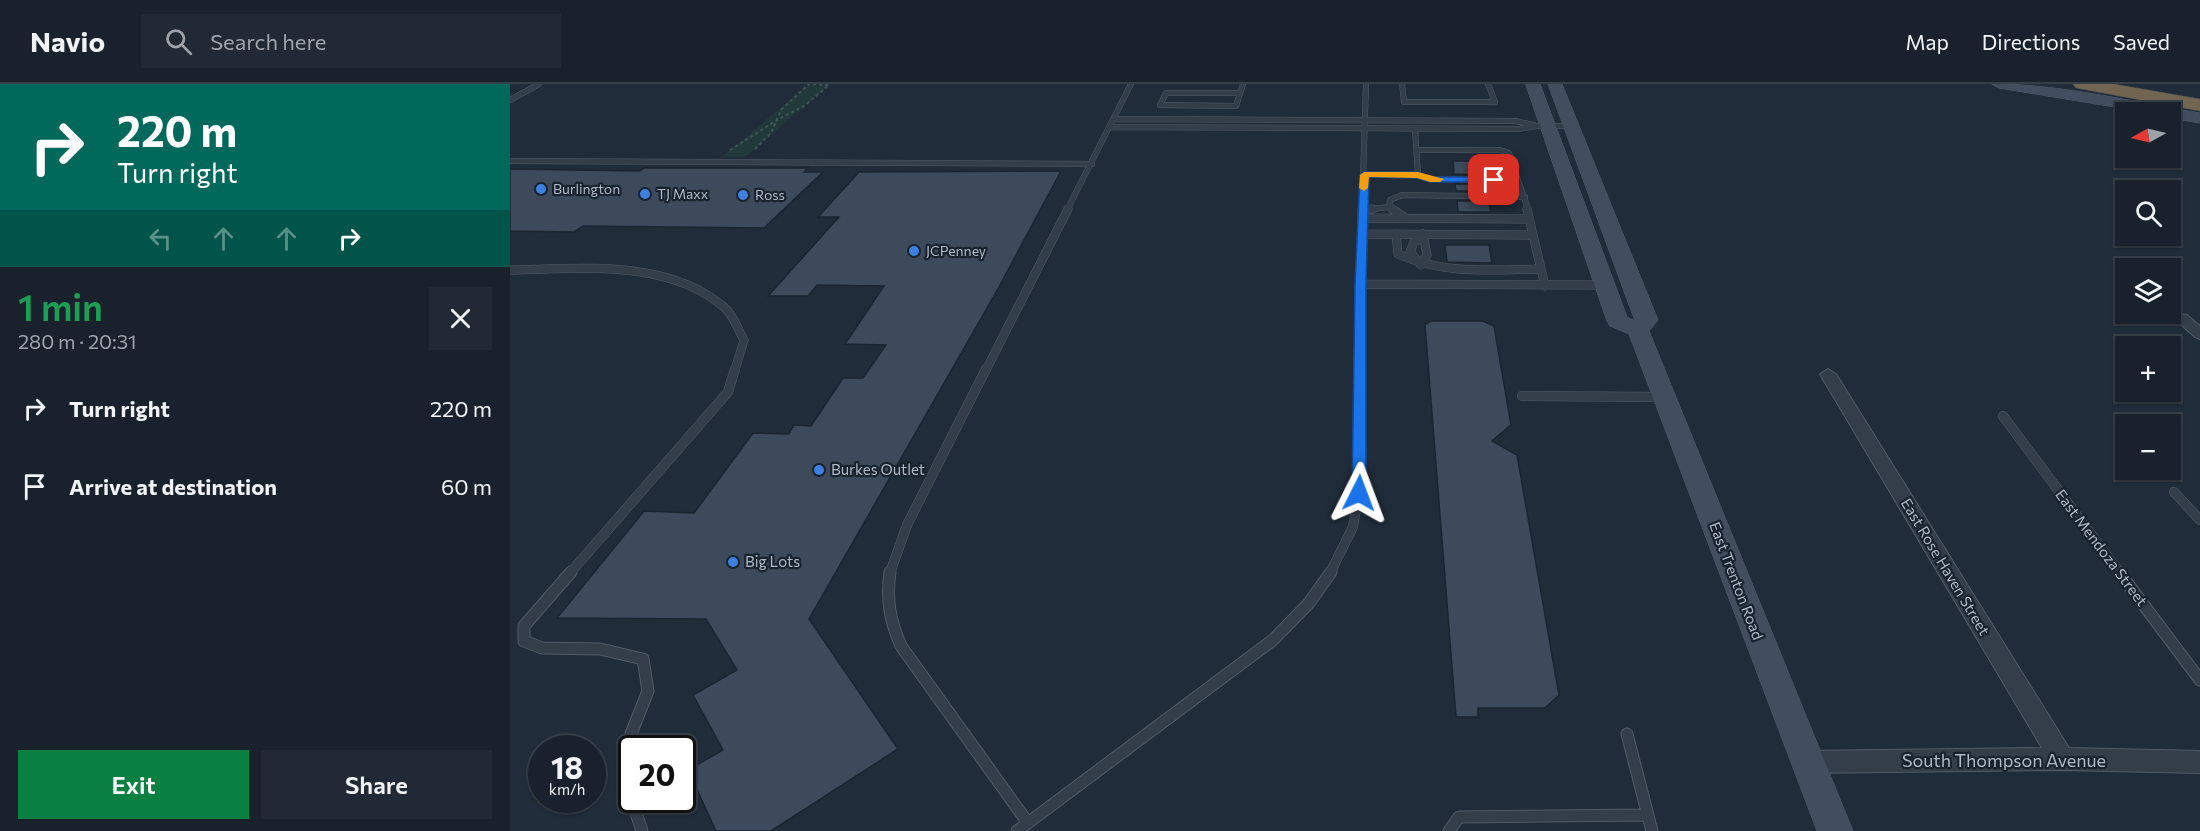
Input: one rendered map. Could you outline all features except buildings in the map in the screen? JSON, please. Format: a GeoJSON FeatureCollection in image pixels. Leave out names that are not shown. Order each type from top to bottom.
{"type":"FeatureCollection","features":[{"type":"Feature","properties":{"kind":"highway"},"geometry":{"type":"LineString","coordinates":[[2082,84],[2200,105]]}},
{"type":"Feature","properties":{"kind":"highway"},"geometry":{"type":"LineString","coordinates":[[2112,84],[2200,98]]}},
{"type":"Feature","properties":{"kind":"highway"},"geometry":{"type":"LineString","coordinates":[[2165,84],[2200,90]]}},
{"type":"Feature","properties":{"kind":"main road"},"geometry":{"type":"LineString","coordinates":[[1533,84],[1543,126],[1618,321],[1638,330]]}},
{"type":"Feature","properties":{"kind":"main road","name":"East Trenton Road"},"geometry":{"type":"LineString","coordinates":[[1556,84],[1647,320],[1638,330],[1835,831]]}},
{"type":"Feature","properties":{"kind":"main road"},"geometry":{"type":"LineString","coordinates":[[2000,84],[2115,104]]}},
{"type":"Feature","properties":{"kind":"main road"},"geometry":{"type":"LineString","coordinates":[[2181,115],[2200,118]]}},
{"type":"Feature","properties":{"kind":"street"},"geometry":{"type":"LineString","coordinates":[[2200,318],[2182,318],[2200,334]]}},
{"type":"Feature","properties":{"kind":"street","name":"East Rose Haven Street"},"geometry":{"type":"LineString","coordinates":[[1828,374],[2062,759]]}},
{"type":"Feature","properties":{"kind":"street","name":"South Thompson Avenue"},"geometry":{"type":"LineString","coordinates":[[1807,762],[2062,759],[2200,762]]}},
{"type":"Feature","properties":{"kind":"lane"},"geometry":{"type":"LineString","coordinates":[[510,100],[539,84]]}},
{"type":"Feature","properties":{"kind":"lane"},"geometry":{"type":"LineString","coordinates":[[1028,823],[901,646],[890,624],[886,603],[888,576],[907,525],[1131,84]]}},
{"type":"Feature","properties":{"kind":"lane"},"geometry":{"type":"LineString","coordinates":[[1240,93],[1166,93],[1160,105],[1236,106],[1243,84]]}},
{"type":"Feature","properties":{"kind":"lane"},"geometry":{"type":"LineString","coordinates":[[1017,831],[1273,640],[1309,603],[1327,579],[1343,550],[1353,526],[1361,479],[1360,284],[1366,84]]}},
{"type":"Feature","properties":{"kind":"lane"},"geometry":{"type":"LineString","coordinates":[[1402,84],[1404,102],[1495,102],[1488,84]]}},
{"type":"Feature","properties":{"kind":"lane"},"geometry":{"type":"LineString","coordinates":[[1112,123],[1515,121],[1543,126]]}},
{"type":"Feature","properties":{"kind":"lane"},"geometry":{"type":"LineString","coordinates":[[1112,123],[1415,129],[1518,129],[1571,126]]}},
{"type":"Feature","properties":{"kind":"lane"},"geometry":{"type":"LineString","coordinates":[[1415,129],[1418,175]]}},
{"type":"Feature","properties":{"kind":"lane"},"geometry":{"type":"LineString","coordinates":[[1417,150],[1505,151],[1509,153],[1516,180],[1522,188],[1545,286]]}},
{"type":"Feature","properties":{"kind":"lane"},"geometry":{"type":"LineString","coordinates":[[510,162],[1092,164]]}},
{"type":"Feature","properties":{"kind":"lane"},"geometry":{"type":"LineString","coordinates":[[1364,175],[1418,175],[1430,179],[1516,180]]}},
{"type":"Feature","properties":{"kind":"lane"},"geometry":{"type":"LineString","coordinates":[[1389,207],[1389,200],[1402,195],[1524,197]]}},
{"type":"Feature","properties":{"kind":"lane"},"geometry":{"type":"LineString","coordinates":[[1363,214],[1389,207],[1406,218]]}},
{"type":"Feature","properties":{"kind":"lane"},"geometry":{"type":"LineString","coordinates":[[1363,214],[1406,218],[1529,219]]}},
{"type":"Feature","properties":{"kind":"lane"},"geometry":{"type":"LineString","coordinates":[[1362,234],[1533,235]]}},
{"type":"Feature","properties":{"kind":"lane"},"geometry":{"type":"LineString","coordinates":[[1396,234],[1398,254],[1421,265],[1443,269],[1541,269]]}},
{"type":"Feature","properties":{"kind":"lane"},"geometry":{"type":"LineString","coordinates":[[1421,265],[1410,252],[1414,242],[1422,236]]}},
{"type":"Feature","properties":{"kind":"lane"},"geometry":{"type":"LineString","coordinates":[[1421,265],[1427,255],[1422,236]]}},
{"type":"Feature","properties":{"kind":"lane"},"geometry":{"type":"LineString","coordinates":[[510,270],[648,273],[690,285],[726,309],[744,340],[728,392],[524,626],[524,641],[542,648],[600,649],[643,659],[648,691],[627,744],[623,774],[642,831]]}},
{"type":"Feature","properties":{"kind":"lane"},"geometry":{"type":"LineString","coordinates":[[1360,284],[1603,285]]}},
{"type":"Feature","properties":{"kind":"lane"},"geometry":{"type":"LineString","coordinates":[[1522,396],[1664,397]]}},
{"type":"Feature","properties":{"kind":"lane","name":"East Mendoza Street"},"geometry":{"type":"LineString","coordinates":[[2002,416],[2200,680]]}},
{"type":"Feature","properties":{"kind":"lane"},"geometry":{"type":"LineString","coordinates":[[2174,492],[2200,520]]}},
{"type":"Feature","properties":{"kind":"lane"},"geometry":{"type":"LineString","coordinates":[[1627,734],[1652,831]]}},
{"type":"Feature","properties":{"kind":"lane"},"geometry":{"type":"LineString","coordinates":[[1449,831],[1459,817],[1648,815]]}},
{"type":"Feature","properties":{"kind":"path"},"geometry":{"type":"LineString","coordinates":[[722,157],[754,133],[777,120],[804,106],[829,84],[809,84],[784,106],[777,120],[771,133],[754,150]]}},
{"type":"Feature","properties":{"kind":"green space"},"geometry":{"type":"Polygon","coordinates":[[[809,84],[829,85],[745,157],[722,157],[809,84]]]}},
{"type":"Feature","properties":{"kind":"slow traffic"},"geometry":{"type":"LineString","coordinates":[[1364,188],[1364,175],[1418,175],[1440,179]]}},
{"type":"Feature","properties":{"kind":"place","name":"Burlington"},"geometry":{"type":"Point","coordinates":[541,189]}},
{"type":"Feature","properties":{"kind":"place","name":"TJ Maxx"},"geometry":{"type":"Point","coordinates":[645,194]}},
{"type":"Feature","properties":{"kind":"place","name":"Ross"},"geometry":{"type":"Point","coordinates":[743,195]}},
{"type":"Feature","properties":{"kind":"place","name":"JCPenney"},"geometry":{"type":"Point","coordinates":[914,251]}},
{"type":"Feature","properties":{"kind":"place","name":"Burkes Outlet"},"geometry":{"type":"Point","coordinates":[819,470]}},
{"type":"Feature","properties":{"kind":"place","name":"Big Lots"},"geometry":{"type":"Point","coordinates":[733,562]}},
{"type":"Feature","properties":{"kind":"route"},"geometry":{"type":"LineString","coordinates":[[1359,493],[1361,479],[1360,284],[1364,175],[1418,175],[1430,179],[1494,180]]}}]}
